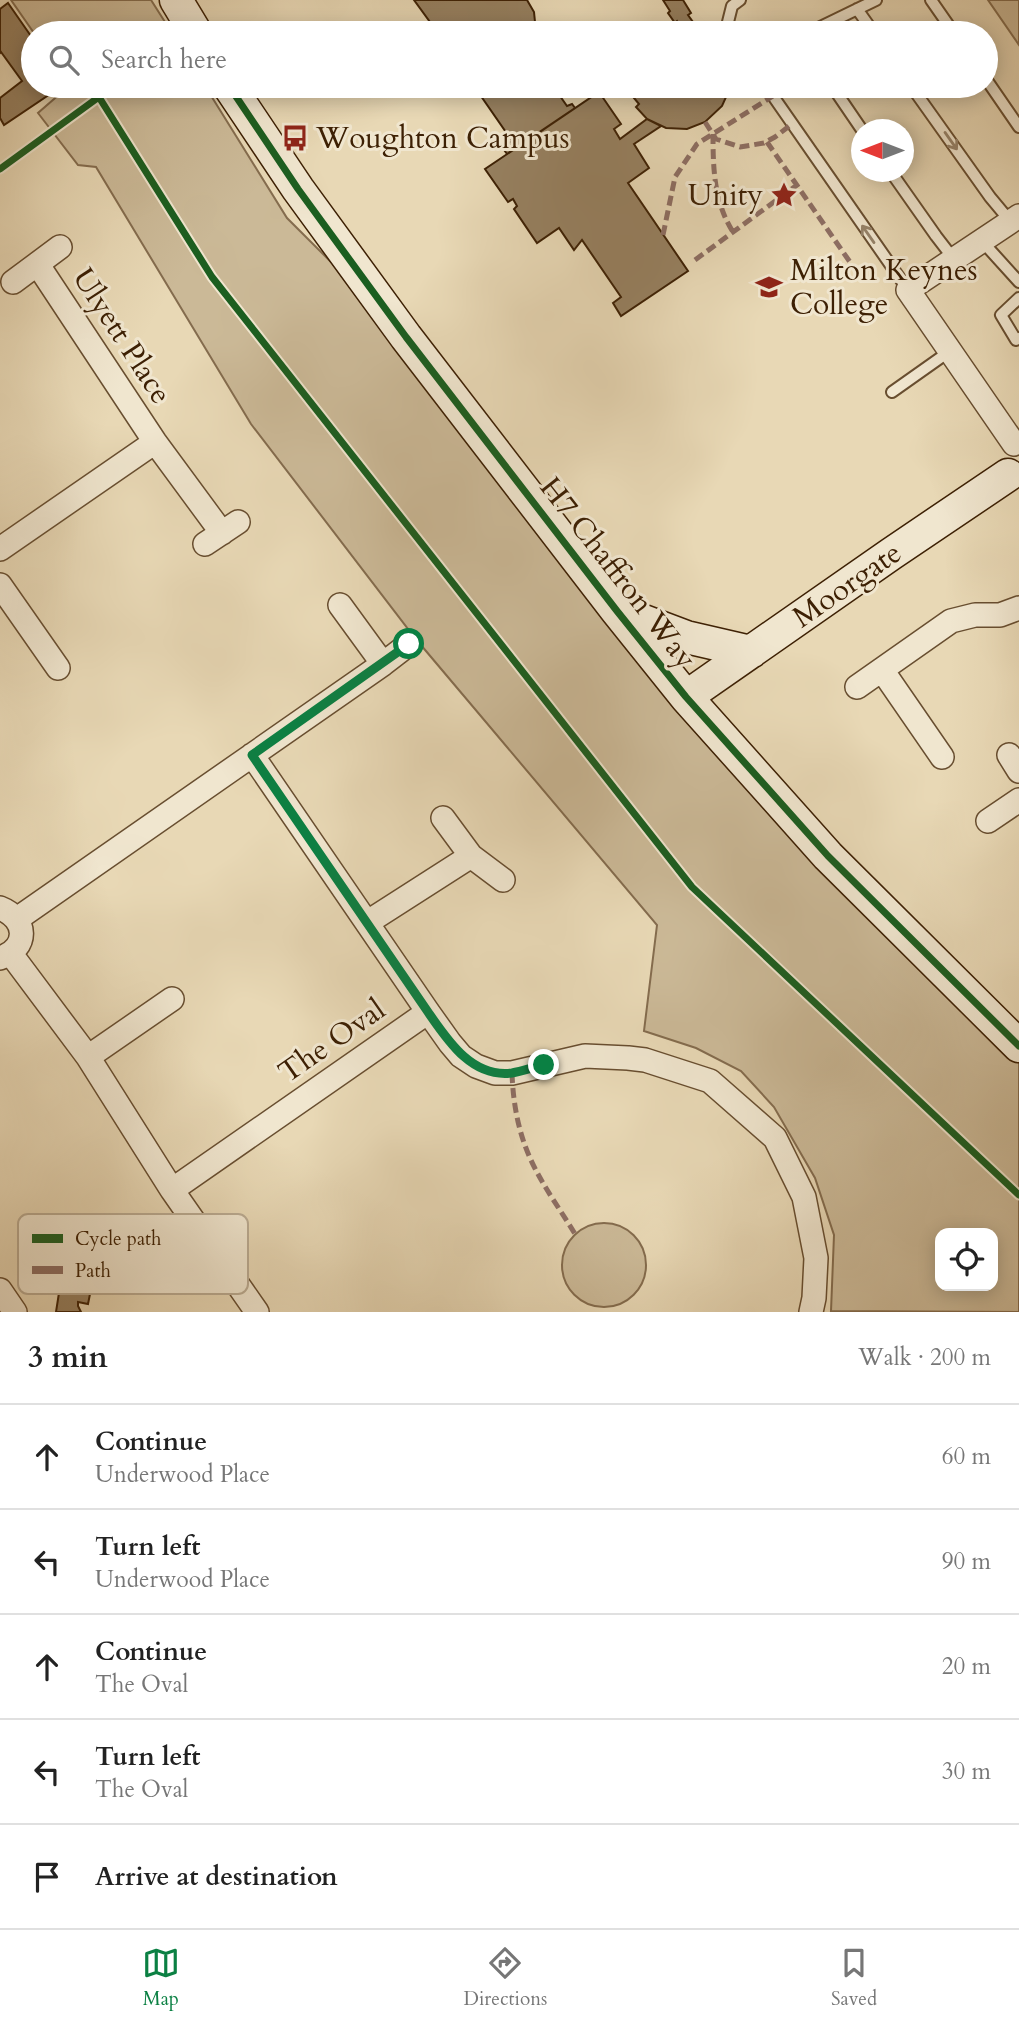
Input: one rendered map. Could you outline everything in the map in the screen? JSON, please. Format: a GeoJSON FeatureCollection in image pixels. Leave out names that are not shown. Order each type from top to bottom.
{"type":"FeatureCollection","features":[{"type":"Feature","properties":{"kind":"street"},"geometry":{"type":"LineString","coordinates":[[176,0],[189,21]]}},
{"type":"Feature","properties":{"kind":"street","name":"H7 Chaffron Way"},"geometry":{"type":"LineString","coordinates":[[237,98],[298,189],[399,327],[617,611],[687,697],[828,856],[1019,1046]]}},
{"type":"Feature","properties":{"kind":"street"},"geometry":{"type":"LineString","coordinates":[[1015,218],[908,290],[950,352],[1015,461]]}},
{"type":"Feature","properties":{"kind":"street"},"geometry":{"type":"LineString","coordinates":[[13,282],[60,247]]}},
{"type":"Feature","properties":{"kind":"street","name":"Ulyett Place"},"geometry":{"type":"LineString","coordinates":[[38,265],[155,442],[222,533]]}},
{"type":"Feature","properties":{"kind":"street","name":"Ulyett Place"},"geometry":{"type":"LineString","coordinates":[[0,549],[155,442]]}},
{"type":"Feature","properties":{"kind":"street","name":"Moorgate"},"geometry":{"type":"LineString","coordinates":[[687,697],[891,554],[1015,461]]}},
{"type":"Feature","properties":{"kind":"street"},"geometry":{"type":"LineString","coordinates":[[0,585],[58,668]]}},
{"type":"Feature","properties":{"kind":"street"},"geometry":{"type":"LineString","coordinates":[[340,605],[383,664]]}},
{"type":"Feature","properties":{"kind":"street"},"geometry":{"type":"LineString","coordinates":[[857,687],[951,621],[975,615],[1000,615],[1019,608]]}},
{"type":"Feature","properties":{"kind":"street"},"geometry":{"type":"LineString","coordinates":[[617,611],[687,636],[751,652]]}},
{"type":"Feature","properties":{"kind":"street"},"geometry":{"type":"LineString","coordinates":[[189,1214],[88,1057],[5,956],[18,946],[21,938],[21,927],[9,913],[252,755],[409,644]]}},
{"type":"Feature","properties":{"kind":"street"},"geometry":{"type":"LineString","coordinates":[[883,670],[942,757]]}},
{"type":"Feature","properties":{"kind":"street"},"geometry":{"type":"LineString","coordinates":[[252,755],[428,1012]]}},
{"type":"Feature","properties":{"kind":"street"},"geometry":{"type":"LineString","coordinates":[[988,821],[1019,800]]}},
{"type":"Feature","properties":{"kind":"street"},"geometry":{"type":"LineString","coordinates":[[443,818],[471,856],[503,880]]}},
{"type":"Feature","properties":{"kind":"street"},"geometry":{"type":"LineString","coordinates":[[368,922],[471,856]]}},
{"type":"Feature","properties":{"kind":"street"},"geometry":{"type":"LineString","coordinates":[[88,1057],[172,999]]}},
{"type":"Feature","properties":{"kind":"street","name":"The Oval"},"geometry":{"type":"LineString","coordinates":[[172,1190],[428,1012],[461,1056],[476,1066],[495,1073],[512,1073],[585,1056],[645,1060],[710,1080],[775,1138],[804,1197],[816,1258],[811,1312]]}},
{"type":"Feature","properties":{"kind":"street"},"geometry":{"type":"LineString","coordinates":[[244,1294],[257,1312]]}},
{"type":"Feature","properties":{"kind":"lane"},"geometry":{"type":"LineString","coordinates":[[729,21],[732,6],[740,0]]}},
{"type":"Feature","properties":{"kind":"lane"},"geometry":{"type":"LineString","coordinates":[[832,21],[876,0]]}},
{"type":"Feature","properties":{"kind":"lane"},"geometry":{"type":"LineString","coordinates":[[931,0],[946,21]]}},
{"type":"Feature","properties":{"kind":"lane"},"geometry":{"type":"LineString","coordinates":[[857,9],[866,21]]}},
{"type":"Feature","properties":{"kind":"lane"},"geometry":{"type":"LineString","coordinates":[[998,96],[1019,127]]}},
{"type":"Feature","properties":{"kind":"lane"},"geometry":{"type":"LineString","coordinates":[[775,98],[908,290]]}},
{"type":"Feature","properties":{"kind":"lane"},"geometry":{"type":"LineString","coordinates":[[840,98],[854,119]]}},
{"type":"Feature","properties":{"kind":"lane"},"geometry":{"type":"LineString","coordinates":[[920,98],[990,197],[1015,218]]}},
{"type":"Feature","properties":{"kind":"lane"},"geometry":{"type":"LineString","coordinates":[[898,182],[953,258]]}},
{"type":"Feature","properties":{"kind":"lane"},"geometry":{"type":"LineString","coordinates":[[981,240],[1019,282]]}},
{"type":"Feature","properties":{"kind":"lane"},"geometry":{"type":"LineString","coordinates":[[1019,298],[1001,315],[1017,340],[1019,338]]}},
{"type":"Feature","properties":{"kind":"lane"},"geometry":{"type":"LineString","coordinates":[[892,392],[950,352]]}},
{"type":"Feature","properties":{"kind":"shaded area"},"geometry":{"type":"Polygon","coordinates":[[[11,0],[151,0],[164,21],[26,21],[11,0]]]}},
{"type":"Feature","properties":{"kind":"shaded area"},"geometry":{"type":"Polygon","coordinates":[[[988,0],[1019,0],[1019,45],[988,0]]]}},
{"type":"Feature","properties":{"kind":"shaded area"},"geometry":{"type":"Polygon","coordinates":[[[55,98],[212,98],[287,218],[332,263],[556,555],[1019,1060],[1019,1312],[831,1311],[834,1235],[815,1178],[774,1107],[741,1071],[696,1048],[644,1031],[657,925],[415,638],[251,424],[96,167],[78,165],[38,113],[55,98]]]}},
{"type":"Feature","properties":{"kind":"shaded area"},"geometry":{"type":"Polygon","coordinates":[[[604,1223],[620,1226],[634,1235],[643,1249],[646,1265],[643,1281],[634,1295],[620,1304],[604,1307],[588,1304],[574,1295],[565,1281],[562,1265],[565,1249],[574,1235],[588,1226],[604,1223]]]}},
{"type":"Feature","properties":{"kind":"building"},"geometry":{"type":"Polygon","coordinates":[[[414,0],[527,0],[534,12],[535,21],[429,21],[414,0]]]}},
{"type":"Feature","properties":{"kind":"building"},"geometry":{"type":"Polygon","coordinates":[[[663,0],[683,0],[692,21],[674,21],[668,13],[670,11],[663,0]]]}},
{"type":"Feature","properties":{"kind":"building"},"geometry":{"type":"Polygon","coordinates":[[[8,3],[21,22],[21,80],[0,53],[0,9],[8,3]]]}},
{"type":"Feature","properties":{"kind":"building"},"geometry":{"type":"Polygon","coordinates":[[[21,82],[21,98],[44,98],[4,125],[0,118],[0,98],[21,82]]]}},
{"type":"Feature","properties":{"kind":"building"},"geometry":{"type":"Polygon","coordinates":[[[482,98],[561,98],[567,106],[572,104],[575,108],[507,154],[502,147],[512,141],[482,98]]]}},
{"type":"Feature","properties":{"kind":"building"},"geometry":{"type":"Polygon","coordinates":[[[590,98],[603,98],[621,124],[614,129],[620,139],[647,119],[661,126],[634,144],[649,168],[628,183],[688,271],[621,316],[613,303],[621,297],[582,240],[574,250],[559,228],[537,243],[514,209],[517,206],[513,199],[508,202],[485,169],[590,98]]]}},
{"type":"Feature","properties":{"kind":"building"},"geometry":{"type":"Polygon","coordinates":[[[634,98],[726,98],[722,106],[705,122],[687,129],[666,128],[647,119],[636,107],[639,104],[634,98]]]}},
{"type":"Feature","properties":{"kind":"building"},"geometry":{"type":"Polygon","coordinates":[[[59,1294],[90,1294],[88,1304],[78,1302],[81,1312],[56,1312],[59,1294]]]}},
{"type":"Feature","properties":{"kind":"marked path"},"geometry":{"type":"LineString","coordinates":[[663,235],[675,177],[697,144],[770,98]]}},
{"type":"Feature","properties":{"kind":"marked path"},"geometry":{"type":"LineString","coordinates":[[705,122],[716,139],[740,147],[764,143],[792,124]]}},
{"type":"Feature","properties":{"kind":"marked path"},"geometry":{"type":"LineString","coordinates":[[713,134],[718,197],[733,232]]}},
{"type":"Feature","properties":{"kind":"marked path"},"geometry":{"type":"LineString","coordinates":[[767,142],[861,278]]}},
{"type":"Feature","properties":{"kind":"marked path"},"geometry":{"type":"LineString","coordinates":[[695,260],[797,185]]}},
{"type":"Feature","properties":{"kind":"marked path"},"geometry":{"type":"LineString","coordinates":[[512,1073],[517,1116],[526,1148],[540,1178],[575,1234]]}},
{"type":"Feature","properties":{"kind":"cycle path"},"geometry":{"type":"LineString","coordinates":[[0,169],[98,98]]}},
{"type":"Feature","properties":{"kind":"cycle path"},"geometry":{"type":"LineString","coordinates":[[100,98],[212,277],[692,887],[1019,1195]]}},
{"type":"Feature","properties":{"kind":"cycle path"},"geometry":{"type":"LineString","coordinates":[[237,98],[298,189],[406,337],[686,697],[828,856],[1019,1046]]}},
{"type":"Feature","properties":{"kind":"place","name":"Woughton Campus"},"geometry":{"type":"Point","coordinates":[295,138]}},
{"type":"Feature","properties":{"kind":"place","name":"Unity"},"geometry":{"type":"Point","coordinates":[784,195]}},
{"type":"Feature","properties":{"kind":"place","name":"Milton Keynes College"},"geometry":{"type":"Point","coordinates":[769,287]}},
{"type":"Feature","properties":{"kind":"route"},"geometry":{"type":"LineString","coordinates":[[409,644],[252,755],[461,1056],[476,1066],[495,1073],[512,1073],[544,1065]]}}]}
